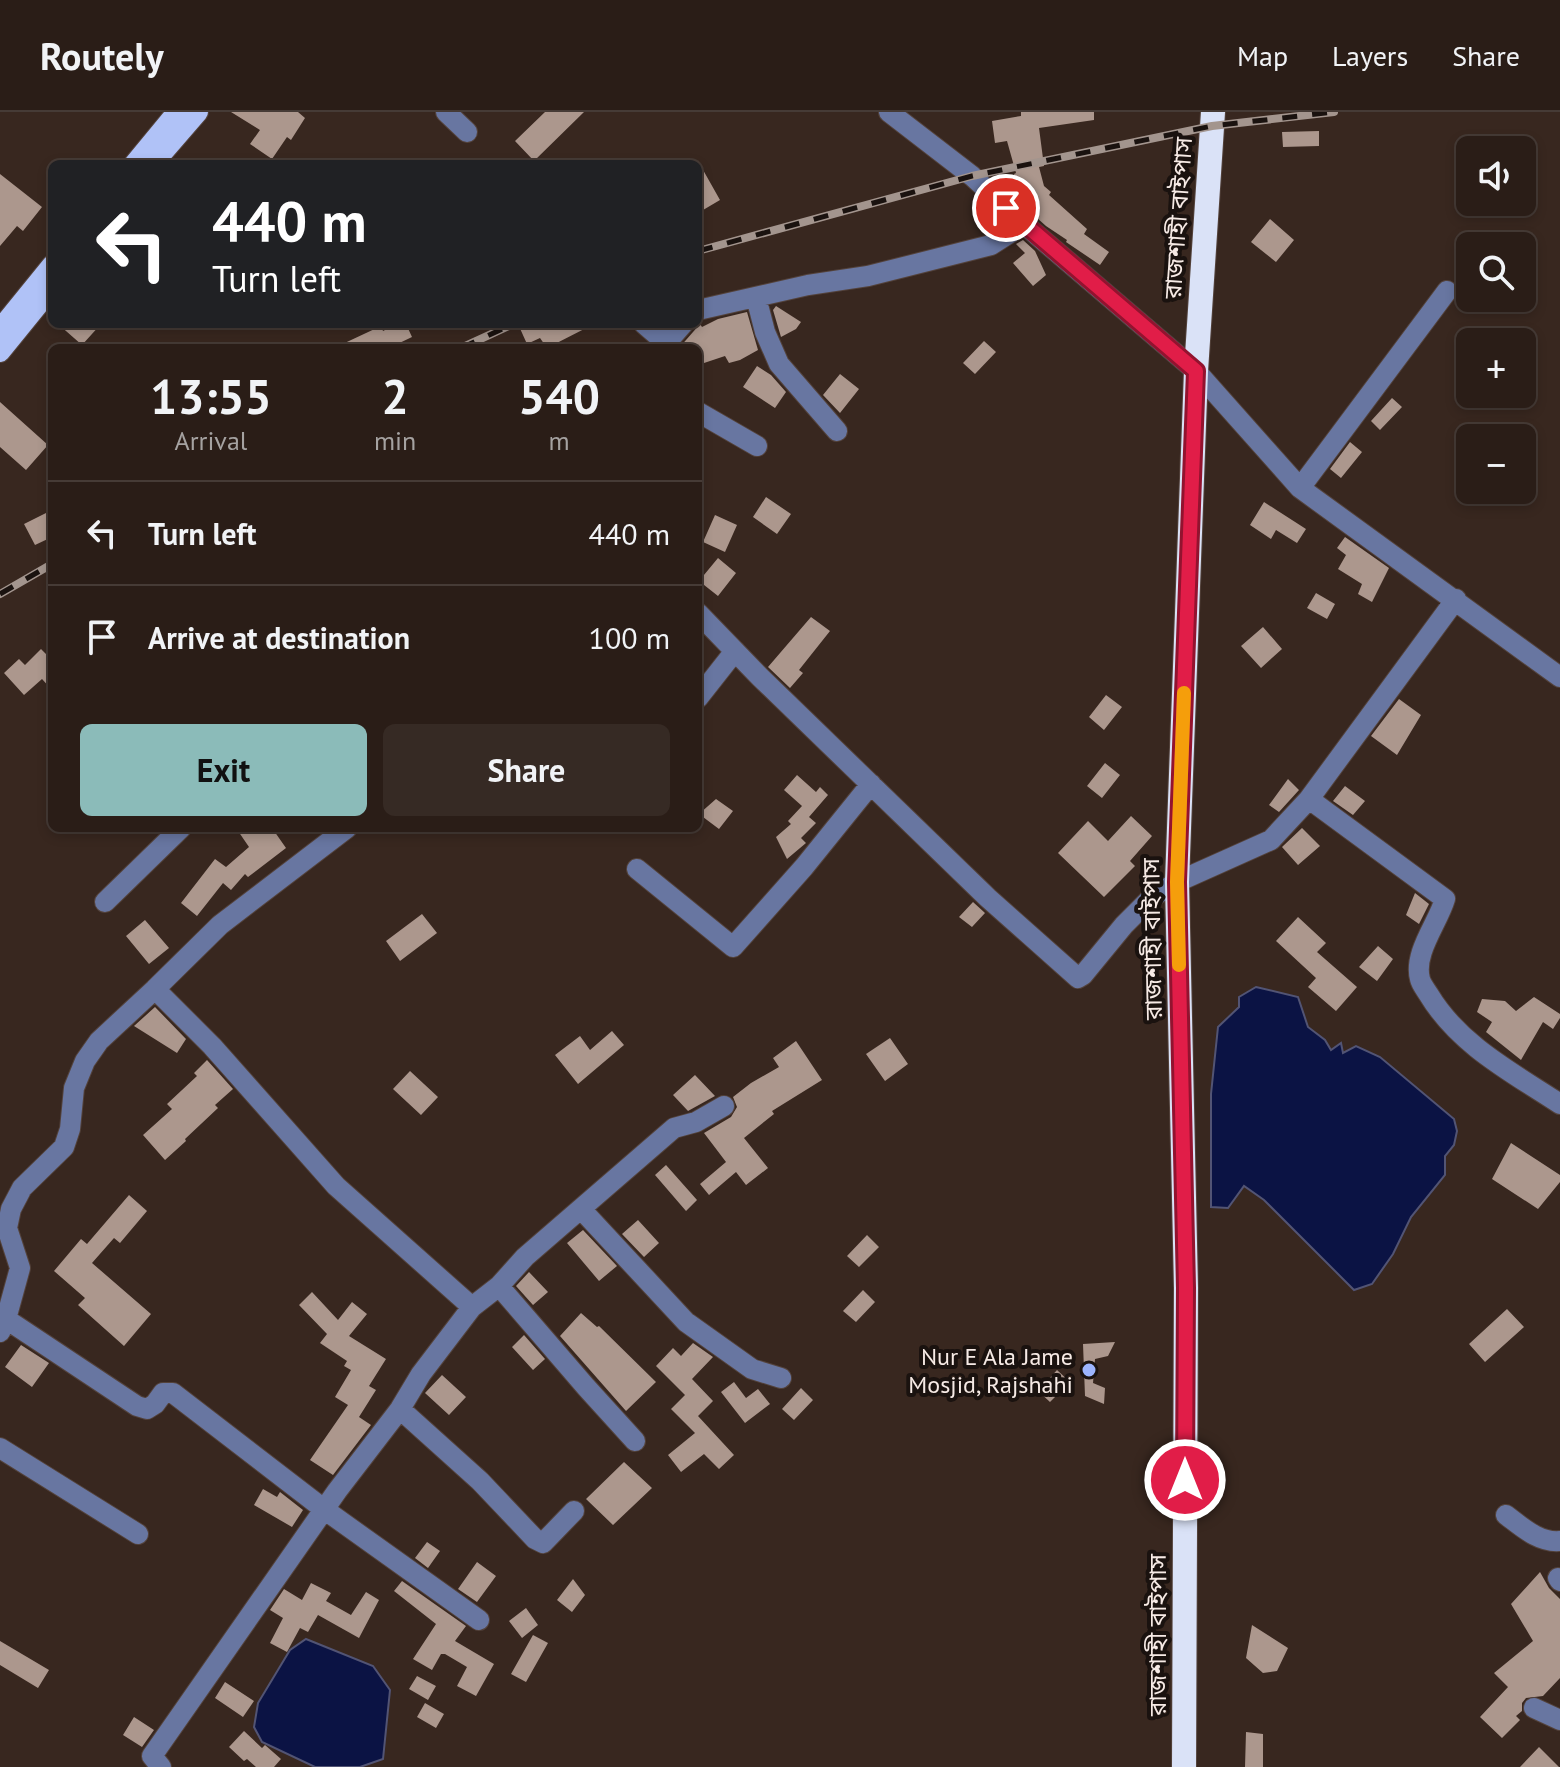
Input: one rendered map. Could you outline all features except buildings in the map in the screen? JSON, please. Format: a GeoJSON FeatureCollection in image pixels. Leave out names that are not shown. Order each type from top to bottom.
{"type":"FeatureCollection","features":[{"type":"Feature","properties":{"kind":"highway","name":"রাজশাহী বাইপাস"},"geometry":{"type":"LineString","coordinates":[[1184,1767],[1186,1288],[1177,882],[1196,371],[1213,112]]}},
{"type":"Feature","properties":{"kind":"main road"},"geometry":{"type":"LineString","coordinates":[[137,160],[177,112]]}},
{"type":"Feature","properties":{"kind":"main road"},"geometry":{"type":"LineString","coordinates":[[156,160],[198,112]]}},
{"type":"Feature","properties":{"kind":"main road"},"geometry":{"type":"LineString","coordinates":[[0,329],[48,270]]}},
{"type":"Feature","properties":{"kind":"main road"},"geometry":{"type":"LineString","coordinates":[[0,352],[48,293]]}},
{"type":"Feature","properties":{"kind":"street"},"geometry":{"type":"LineString","coordinates":[[446,112],[467,132]]}},
{"type":"Feature","properties":{"kind":"street"},"geometry":{"type":"LineString","coordinates":[[889,112],[972,176],[1196,371],[1300,488],[1560,677]]}},
{"type":"Feature","properties":{"kind":"street"},"geometry":{"type":"LineString","coordinates":[[702,309],[868,276],[991,245],[1024,224]]}},
{"type":"Feature","properties":{"kind":"street"},"geometry":{"type":"LineString","coordinates":[[1300,488],[1447,291]]}},
{"type":"Feature","properties":{"kind":"street"},"geometry":{"type":"LineString","coordinates":[[756,297],[765,332],[779,364],[837,431]]}},
{"type":"Feature","properties":{"kind":"street"},"geometry":{"type":"LineString","coordinates":[[648,328],[662,344]]}},
{"type":"Feature","properties":{"kind":"street"},"geometry":{"type":"LineString","coordinates":[[666,344],[680,328]]}},
{"type":"Feature","properties":{"kind":"street"},"geometry":{"type":"LineString","coordinates":[[702,414],[757,446]]}},
{"type":"Feature","properties":{"kind":"street"},"geometry":{"type":"LineString","coordinates":[[702,617],[1016,924],[1078,978],[1152,897],[1177,882],[1271,840],[1309,799],[1456,599]]}},
{"type":"Feature","properties":{"kind":"street"},"geometry":{"type":"LineString","coordinates":[[702,693],[735,651]]}},
{"type":"Feature","properties":{"kind":"street"},"geometry":{"type":"LineString","coordinates":[[637,869],[733,947],[804,867],[871,784]]}},
{"type":"Feature","properties":{"kind":"street"},"geometry":{"type":"LineString","coordinates":[[1309,799],[1445,899],[1440,916],[1423,945],[1419,978],[1437,1008],[1475,1048],[1560,1104]]}},
{"type":"Feature","properties":{"kind":"street"},"geometry":{"type":"LineString","coordinates":[[105,902],[177,832]]}},
{"type":"Feature","properties":{"kind":"street"},"geometry":{"type":"LineString","coordinates":[[342,832],[220,925],[99,1041],[85,1061],[74,1088],[70,1129],[64,1147],[10,1190],[11,1209],[7,1228],[20,1268],[3,1326],[137,1406],[147,1409],[163,1393],[173,1393],[325,1510],[479,1620]]}},
{"type":"Feature","properties":{"kind":"street"},"geometry":{"type":"LineString","coordinates":[[155,989],[212,1046],[336,1186],[472,1307]]}},
{"type":"Feature","properties":{"kind":"street"},"geometry":{"type":"LineString","coordinates":[[161,1767],[152,1756],[400,1409],[421,1374],[472,1307],[674,1128],[696,1122],[724,1106]]}},
{"type":"Feature","properties":{"kind":"street"},"geometry":{"type":"LineString","coordinates":[[581,1209],[686,1322],[752,1369],[781,1378]]}},
{"type":"Feature","properties":{"kind":"street"},"geometry":{"type":"LineString","coordinates":[[499,1286],[635,1441]]}},
{"type":"Feature","properties":{"kind":"street"},"geometry":{"type":"LineString","coordinates":[[400,1409],[480,1481],[535,1539],[543,1543],[574,1511]]}},
{"type":"Feature","properties":{"kind":"street"},"geometry":{"type":"LineString","coordinates":[[0,1448],[138,1534]]}},
{"type":"Feature","properties":{"kind":"street"},"geometry":{"type":"LineString","coordinates":[[1506,1515],[1529,1533],[1550,1542],[1560,1541]]}},
{"type":"Feature","properties":{"kind":"street"},"geometry":{"type":"LineString","coordinates":[[1534,1708],[1560,1720]]}},
{"type":"Feature","properties":{"kind":"shaded area"},"geometry":{"type":"Polygon","coordinates":[[[1256,987],[1298,997],[1308,1027],[1325,1040],[1331,1050],[1341,1043],[1343,1053],[1356,1046],[1380,1057],[1454,1119],[1457,1131],[1454,1145],[1445,1156],[1445,1175],[1411,1217],[1393,1254],[1372,1284],[1354,1290],[1264,1200],[1244,1186],[1228,1208],[1211,1207],[1211,1094],[1218,1027],[1239,1007],[1239,997],[1256,987]]]}},
{"type":"Feature","properties":{"kind":"shaded area"},"geometry":{"type":"Polygon","coordinates":[[[306,1639],[373,1666],[390,1690],[383,1759],[360,1767],[315,1767],[262,1742],[254,1727],[258,1703],[290,1650],[306,1639]]]}},
{"type":"Feature","properties":{"kind":"railway"},"geometry":{"type":"LineString","coordinates":[[702,250],[972,176],[1212,126],[1334,112]]}},
{"type":"Feature","properties":{"kind":"railway"},"geometry":{"type":"LineString","coordinates":[[470,344],[504,328]]}},
{"type":"Feature","properties":{"kind":"railway"},"geometry":{"type":"LineString","coordinates":[[0,594],[48,566]]}},
{"type":"Feature","properties":{"kind":"slow traffic"},"geometry":{"type":"LineString","coordinates":[[1179,965],[1177,882],[1184,693]]}},
{"type":"Feature","properties":{"kind":"place","name":"Nur E Ala Jame Mosjid, Rajshahi"},"geometry":{"type":"Point","coordinates":[1089,1370]}},
{"type":"Feature","properties":{"kind":"route"},"geometry":{"type":"LineString","coordinates":[[1006,208],[1196,371],[1177,882],[1186,1288],[1185,1480]]}}]}
